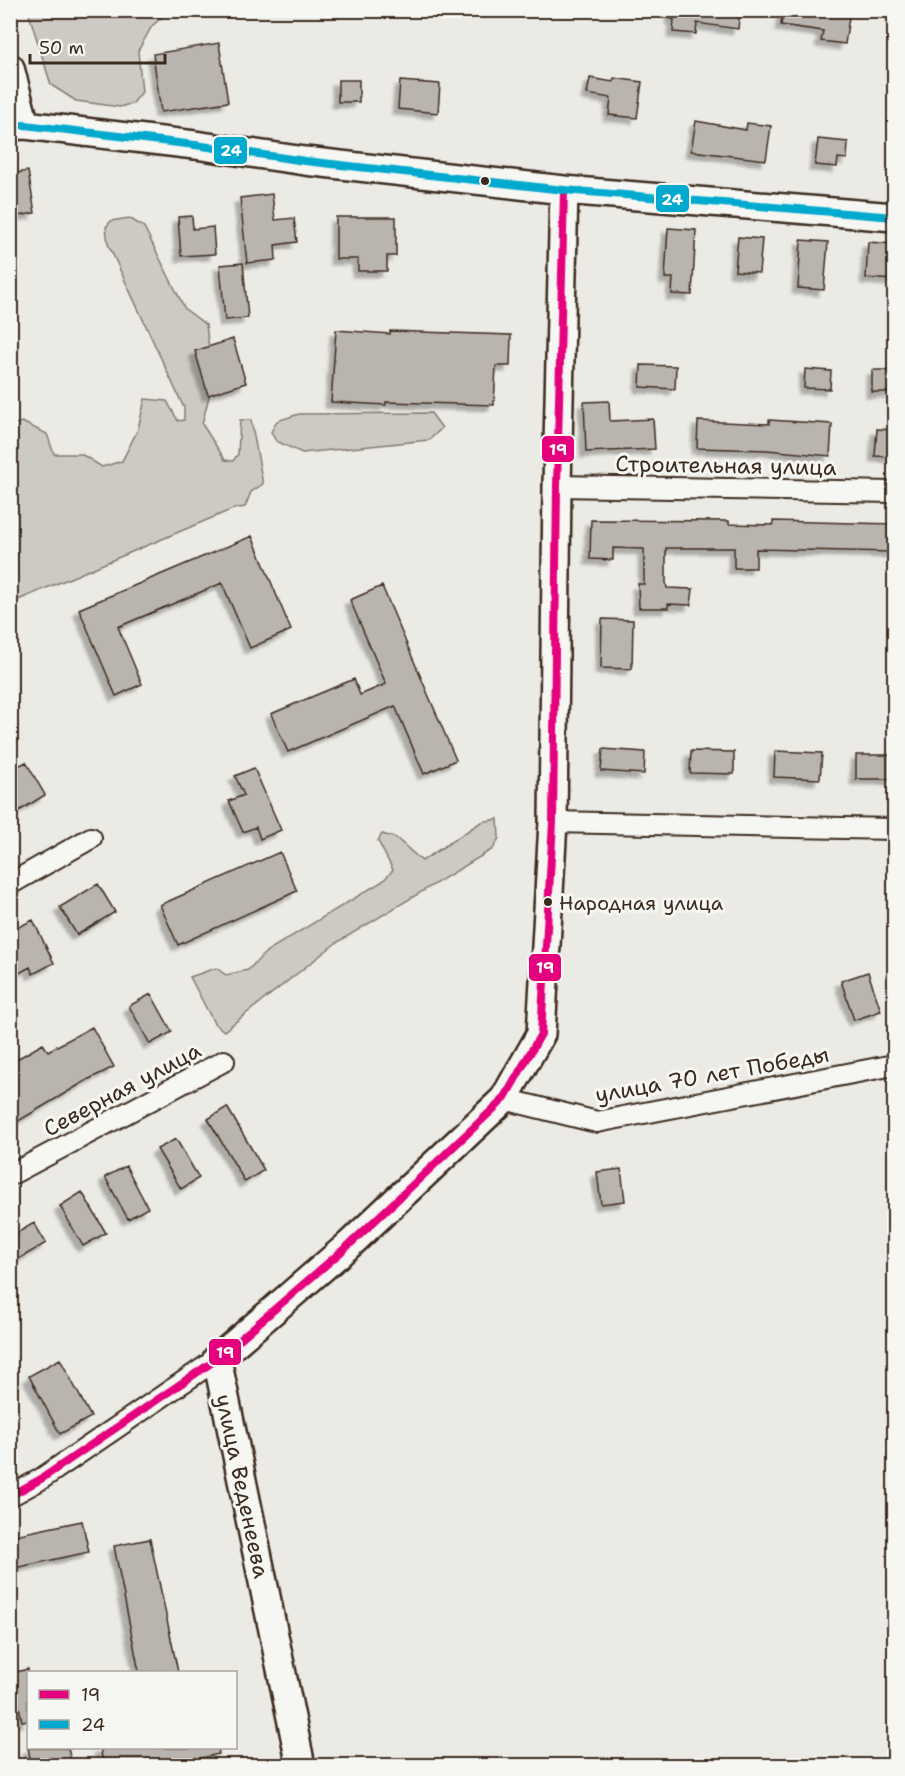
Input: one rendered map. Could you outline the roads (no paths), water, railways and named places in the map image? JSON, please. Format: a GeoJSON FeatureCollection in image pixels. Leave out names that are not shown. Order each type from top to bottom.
{"type":"FeatureCollection","features":[{"type":"Feature","properties":{"kind":"main road"},"geometry":{"type":"LineString","coordinates":[[10,68],[18,125],[195,145],[304,161],[564,190],[894,217]]}},
{"type":"Feature","properties":{"kind":"main road"},"geometry":{"type":"LineString","coordinates":[[217,1359],[350,1244],[504,1099],[541,1034],[553,822],[557,486],[564,190]]}},
{"type":"Feature","properties":{"kind":"main road","name":"улица Веденеева"},"geometry":{"type":"LineString","coordinates":[[217,1359],[301,1766]]}},
{"type":"Feature","properties":{"kind":"street","name":"Строительная улица"},"geometry":{"type":"LineString","coordinates":[[557,486],[894,492]]}},
{"type":"Feature","properties":{"kind":"street"},"geometry":{"type":"LineString","coordinates":[[553,822],[894,829]]}},
{"type":"Feature","properties":{"kind":"street"},"geometry":{"type":"LineString","coordinates":[[10,884],[91,838]]}},
{"type":"Feature","properties":{"kind":"street","name":"Северная улица"},"geometry":{"type":"LineString","coordinates":[[10,1175],[224,1061]]}},
{"type":"Feature","properties":{"kind":"street","name":"улица 70 лет Победы"},"geometry":{"type":"LineString","coordinates":[[504,1099],[597,1122],[894,1065]]}},
{"type":"Feature","properties":{"kind":"street"},"geometry":{"type":"LineString","coordinates":[[10,1496],[41,1479],[217,1359]]}},
{"type":"Feature","properties":{"kind":"place","name":"Народная улица"},"geometry":{"type":"Point","coordinates":[548,902]}}]}
